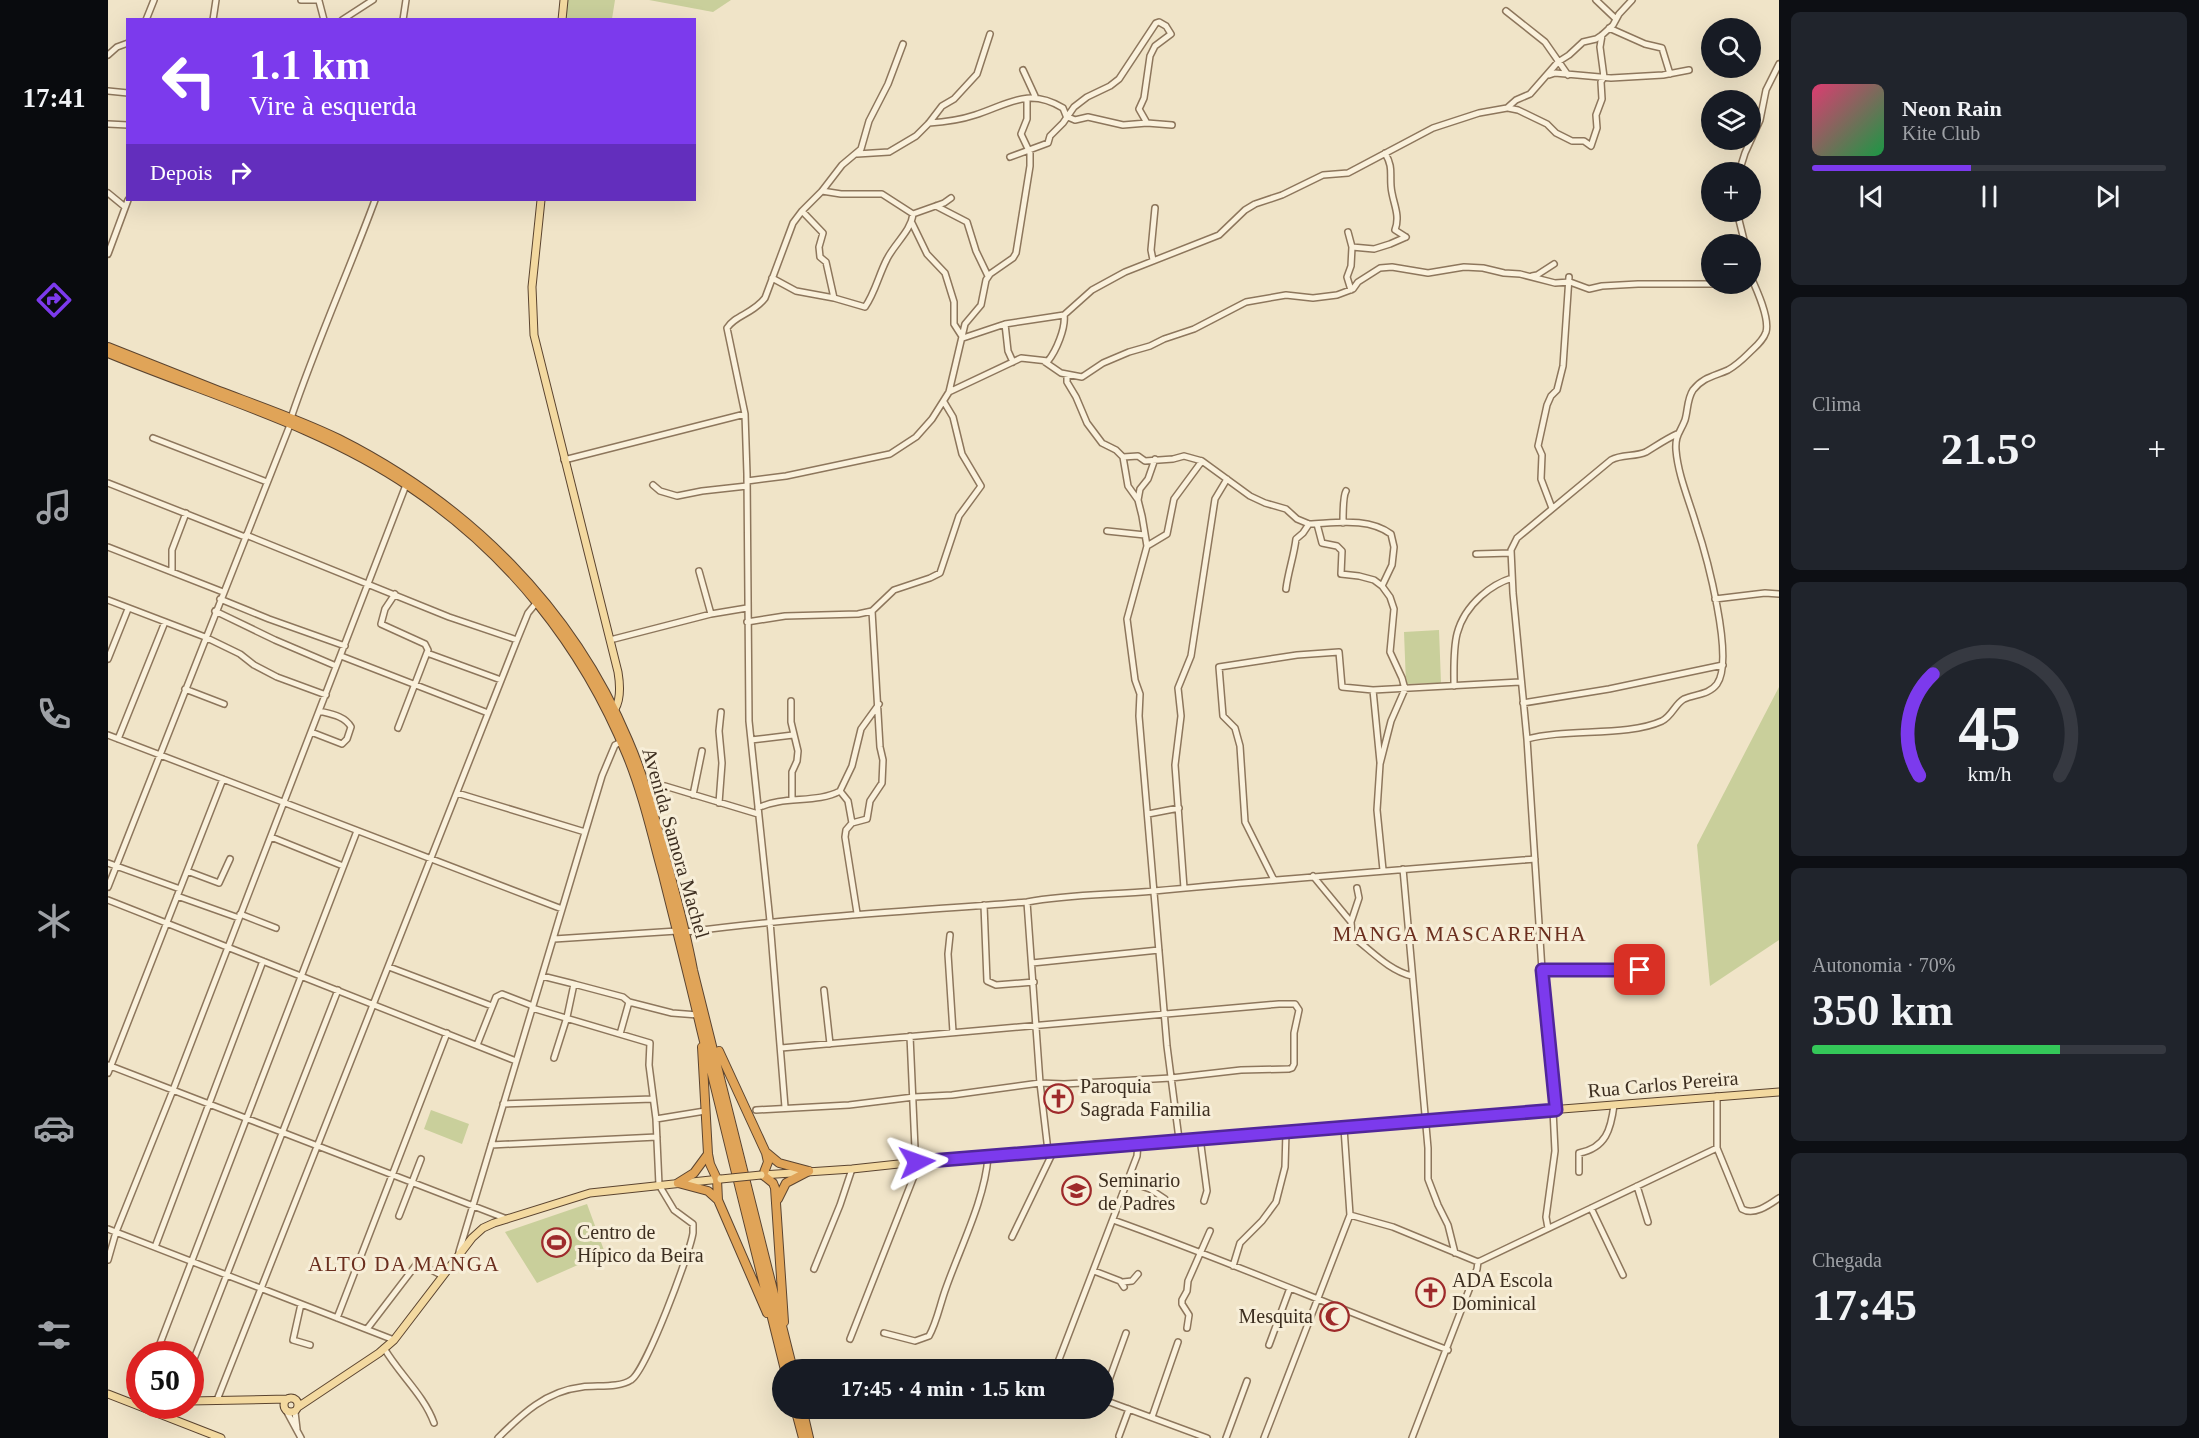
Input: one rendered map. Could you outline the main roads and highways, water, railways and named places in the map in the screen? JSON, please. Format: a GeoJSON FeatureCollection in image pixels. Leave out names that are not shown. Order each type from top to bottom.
{"type":"FeatureCollection","features":[{"type":"Feature","properties":{"kind":"highway"},"geometry":{"type":"LineString","coordinates":[[108,347],[164,373]]}},
{"type":"Feature","properties":{"kind":"highway"},"geometry":{"type":"LineString","coordinates":[[108,354],[290,421]]}},
{"type":"Feature","properties":{"kind":"highway","name":"Avenida Samora Machel"},"geometry":{"type":"LineString","coordinates":[[196,385],[206,385],[338,439],[398,471],[449,508],[520,572],[555,613],[585,657],[615,710],[645,785],[686,932],[693,970],[790,1359]]}},
{"type":"Feature","properties":{"kind":"highway","name":"Avenida Samora Machel"},"geometry":{"type":"LineString","coordinates":[[290,421],[406,485],[466,529],[537,602],[568,643],[595,687],[621,742],[639,789],[677,931],[783,1359]]}},
{"type":"Feature","properties":{"kind":"highway"},"geometry":{"type":"LineString","coordinates":[[700,1027],[708,1154],[710,1164],[719,1179],[718,1200]]}},
{"type":"Feature","properties":{"kind":"highway"},"geometry":{"type":"LineString","coordinates":[[711,1036],[766,1153],[768,1162],[762,1175],[773,1183],[777,1200],[783,1329]]}},
{"type":"Feature","properties":{"kind":"highway"},"geometry":{"type":"LineString","coordinates":[[766,1153],[779,1163],[809,1171]]}},
{"type":"Feature","properties":{"kind":"highway"},"geometry":{"type":"LineString","coordinates":[[678,1183],[700,1167],[708,1154]]}},
{"type":"Feature","properties":{"kind":"highway"},"geometry":{"type":"LineString","coordinates":[[777,1200],[786,1184],[809,1171]]}},
{"type":"Feature","properties":{"kind":"highway"},"geometry":{"type":"LineString","coordinates":[[678,1183],[708,1191],[718,1200],[774,1324]]}},
{"type":"Feature","properties":{"kind":"highway"},"geometry":{"type":"LineString","coordinates":[[798,1419],[803,1438]]}},
{"type":"Feature","properties":{"kind":"highway"},"geometry":{"type":"LineString","coordinates":[[805,1419],[810,1438]]}},
{"type":"Feature","properties":{"kind":"main road"},"geometry":{"type":"LineString","coordinates":[[562,18],[564,0]]}},
{"type":"Feature","properties":{"kind":"main road"},"geometry":{"type":"LineString","coordinates":[[541,201],[532,287],[532,320],[620,684],[618,704],[615,710]]}},
{"type":"Feature","properties":{"kind":"main road","name":"Rua Carlos Pereira"},"geometry":{"type":"LineString","coordinates":[[204,1400],[269,1399],[291,1406],[320,1393],[394,1340],[472,1238],[483,1228],[586,1194],[762,1175],[1179,1139],[1344,1128],[1779,1092]]}},
{"type":"Feature","properties":{"kind":"main road"},"geometry":{"type":"LineString","coordinates":[[108,1394],[126,1398]]}},
{"type":"Feature","properties":{"kind":"main road"},"geometry":{"type":"LineString","coordinates":[[180,1419],[221,1438]]}},
{"type":"Feature","properties":{"kind":"place","name":"Paroquia Sagrada Familia"},"geometry":{"type":"Point","coordinates":[1059,1098]}},
{"type":"Feature","properties":{"kind":"place","name":"Seminario de Padres"},"geometry":{"type":"Point","coordinates":[1077,1191]}},
{"type":"Feature","properties":{"kind":"place","name":"Centro de Hípico da Beira"},"geometry":{"type":"Point","coordinates":[556,1243]}},
{"type":"Feature","properties":{"kind":"place","name":"ADA Escola Dominical"},"geometry":{"type":"Point","coordinates":[1431,1292]}},
{"type":"Feature","properties":{"kind":"place","name":"Mesquita"},"geometry":{"type":"Point","coordinates":[1334,1316]}},
{"type":"Feature","properties":{"kind":"district","name":"MANGA MASCARENHA"},"geometry":{"type":"Point","coordinates":[1460,934]}},
{"type":"Feature","properties":{"kind":"district","name":"ALTO DA MANGA"},"geometry":{"type":"Point","coordinates":[404,1264]}}]}
